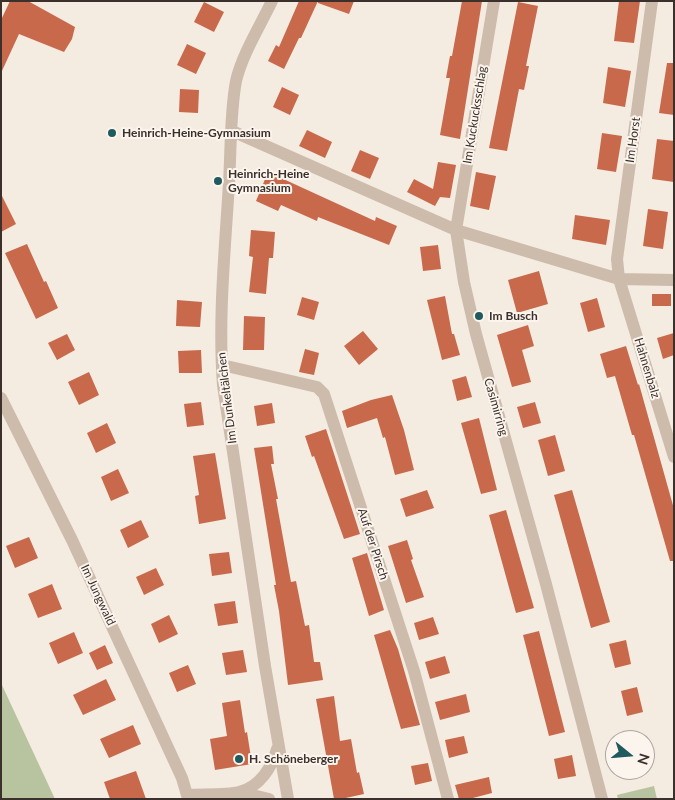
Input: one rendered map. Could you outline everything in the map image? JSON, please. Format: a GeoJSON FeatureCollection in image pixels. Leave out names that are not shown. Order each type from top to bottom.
{"type":"FeatureCollection","features":[{"type":"Feature","properties":{"kind":"street","name":"Im Dunkeltälchen"},"geometry":{"type":"LineString","coordinates":[[272,1],[242,63],[236,81],[225,243],[222,365],[223,385],[288,799]]}},
{"type":"Feature","properties":{"kind":"street","name":"Im Kuckucksschlag"},"geometry":{"type":"LineString","coordinates":[[456,230],[494,1]]}},
{"type":"Feature","properties":{"kind":"street","name":"Im Horst"},"geometry":{"type":"LineString","coordinates":[[620,279],[617,259],[652,1]]}},
{"type":"Feature","properties":{"kind":"street"},"geometry":{"type":"LineString","coordinates":[[232,131],[456,230],[620,279],[674,280]]}},
{"type":"Feature","properties":{"kind":"street","name":"Casimirring"},"geometry":{"type":"LineString","coordinates":[[456,230],[464,282],[476,334],[546,584],[602,799]]}},
{"type":"Feature","properties":{"kind":"street","name":"Hahnenbalz"},"geometry":{"type":"LineString","coordinates":[[620,279],[674,457]]}},
{"type":"Feature","properties":{"kind":"street","name":"Auf der Pirsch"},"geometry":{"type":"LineString","coordinates":[[222,365],[317,387],[324,394],[414,671],[448,799]]}},
{"type":"Feature","properties":{"kind":"street","name":"Im Jungwald"},"geometry":{"type":"LineString","coordinates":[[1,398],[72,540],[182,778],[188,797],[240,792],[269,799]]}},
{"type":"Feature","properties":{"kind":"street"},"geometry":{"type":"LineString","coordinates":[[240,792],[266,774],[273,763],[278,744]]}},
{"type":"Feature","properties":{"kind":"green space"},"geometry":{"type":"Polygon","coordinates":[[[1,683],[55,799],[1,799],[1,683]]]}},
{"type":"Feature","properties":{"kind":"green space"},"geometry":{"type":"Polygon","coordinates":[[[654,786],[657,799],[618,799],[617,795],[654,786]]]}},
{"type":"Feature","properties":{"kind":"building"},"geometry":{"type":"Polygon","coordinates":[[[10,1],[28,1],[75,27],[72,39],[64,52],[19,34],[1,73],[1,20],[10,1]]]}},
{"type":"Feature","properties":{"kind":"building"},"geometry":{"type":"Polygon","coordinates":[[[299,1],[318,1],[284,69],[268,61],[276,45],[279,47],[299,1]]]}},
{"type":"Feature","properties":{"kind":"building"},"geometry":{"type":"Polygon","coordinates":[[[318,1],[354,1],[349,14],[318,3],[318,1]]]}},
{"type":"Feature","properties":{"kind":"building"},"geometry":{"type":"Polygon","coordinates":[[[462,1],[482,1],[460,139],[440,135],[450,78],[446,78],[462,1]]]}},
{"type":"Feature","properties":{"kind":"building"},"geometry":{"type":"Polygon","coordinates":[[[619,1],[640,1],[634,43],[614,41],[619,1]]]}},
{"type":"Feature","properties":{"kind":"building"},"geometry":{"type":"Polygon","coordinates":[[[204,2],[224,12],[214,32],[194,22],[204,2]]]}},
{"type":"Feature","properties":{"kind":"building"},"geometry":{"type":"Polygon","coordinates":[[[518,2],[538,6],[526,66],[529,66],[524,90],[519,89],[507,151],[489,148],[518,2]]]}},
{"type":"Feature","properties":{"kind":"building"},"geometry":{"type":"Polygon","coordinates":[[[187,44],[206,53],[196,74],[177,65],[187,44]]]}},
{"type":"Feature","properties":{"kind":"building"},"geometry":{"type":"Polygon","coordinates":[[[667,63],[674,63],[674,115],[659,113],[667,63]]]}},
{"type":"Feature","properties":{"kind":"building"},"geometry":{"type":"Polygon","coordinates":[[[608,67],[631,71],[625,107],[603,103],[608,67]]]}},
{"type":"Feature","properties":{"kind":"building"},"geometry":{"type":"Polygon","coordinates":[[[282,87],[299,95],[290,115],[273,107],[282,87]]]}},
{"type":"Feature","properties":{"kind":"building"},"geometry":{"type":"Polygon","coordinates":[[[180,89],[199,90],[198,113],[179,112],[180,89]]]}},
{"type":"Feature","properties":{"kind":"building"},"geometry":{"type":"Polygon","coordinates":[[[307,130],[332,142],[325,158],[299,146],[307,130]]]}},
{"type":"Feature","properties":{"kind":"building"},"geometry":{"type":"Polygon","coordinates":[[[602,133],[622,136],[616,172],[597,169],[602,133]]]}},
{"type":"Feature","properties":{"kind":"building"},"geometry":{"type":"Polygon","coordinates":[[[657,139],[674,141],[674,182],[652,179],[657,139]]]}},
{"type":"Feature","properties":{"kind":"building"},"geometry":{"type":"Polygon","coordinates":[[[360,150],[379,158],[370,179],[351,171],[360,150]]]}},
{"type":"Feature","properties":{"kind":"building"},"geometry":{"type":"Polygon","coordinates":[[[438,162],[456,165],[450,198],[440,197],[435,206],[407,192],[414,179],[433,189],[438,162]]]}},
{"type":"Feature","properties":{"kind":"building"},"geometry":{"type":"Polygon","coordinates":[[[268,172],[375,221],[376,217],[397,226],[389,245],[318,217],[317,221],[281,205],[278,211],[256,201],[268,172]]]}},
{"type":"Feature","properties":{"kind":"building"},"geometry":{"type":"Polygon","coordinates":[[[476,172],[496,176],[489,210],[470,206],[476,172]]]}},
{"type":"Feature","properties":{"kind":"building"},"geometry":{"type":"Polygon","coordinates":[[[1,194],[16,224],[1,232],[1,194]]]}},
{"type":"Feature","properties":{"kind":"building"},"geometry":{"type":"Polygon","coordinates":[[[648,209],[668,212],[663,249],[643,246],[648,209]]]}},
{"type":"Feature","properties":{"kind":"building"},"geometry":{"type":"Polygon","coordinates":[[[575,215],[610,220],[606,245],[572,239],[575,215]]]}},
{"type":"Feature","properties":{"kind":"building"},"geometry":{"type":"Polygon","coordinates":[[[251,230],[275,232],[273,258],[269,258],[266,294],[249,292],[253,257],[249,256],[251,230]]]}},
{"type":"Feature","properties":{"kind":"building"},"geometry":{"type":"Polygon","coordinates":[[[27,244],[58,308],[36,319],[5,253],[27,244]]]}},
{"type":"Feature","properties":{"kind":"building"},"geometry":{"type":"Polygon","coordinates":[[[438,245],[441,269],[423,271],[420,247],[438,245]]]}},
{"type":"Feature","properties":{"kind":"building"},"geometry":{"type":"Polygon","coordinates":[[[539,271],[548,304],[517,313],[508,280],[539,271]]]}},
{"type":"Feature","properties":{"kind":"building"},"geometry":{"type":"Polygon","coordinates":[[[652,294],[671,294],[671,306],[652,306],[652,294]]]}},
{"type":"Feature","properties":{"kind":"building"},"geometry":{"type":"Polygon","coordinates":[[[445,296],[452,334],[454,334],[460,355],[442,360],[427,300],[445,296]]]}},
{"type":"Feature","properties":{"kind":"building"},"geometry":{"type":"Polygon","coordinates":[[[302,297],[319,302],[314,320],[297,315],[302,297]]]}},
{"type":"Feature","properties":{"kind":"building"},"geometry":{"type":"Polygon","coordinates":[[[597,298],[605,327],[588,332],[580,303],[597,298]]]}},
{"type":"Feature","properties":{"kind":"building"},"geometry":{"type":"Polygon","coordinates":[[[177,300],[202,302],[200,327],[176,326],[177,300]]]}},
{"type":"Feature","properties":{"kind":"building"},"geometry":{"type":"Polygon","coordinates":[[[244,316],[265,317],[264,350],[243,350],[244,316]]]}},
{"type":"Feature","properties":{"kind":"building"},"geometry":{"type":"Polygon","coordinates":[[[528,325],[534,346],[522,350],[531,382],[512,387],[497,335],[528,325]]]}},
{"type":"Feature","properties":{"kind":"building"},"geometry":{"type":"Polygon","coordinates":[[[363,331],[378,349],[359,365],[344,346],[363,331]]]}},
{"type":"Feature","properties":{"kind":"building"},"geometry":{"type":"Polygon","coordinates":[[[674,333],[674,355],[663,359],[657,338],[674,333]]]}},
{"type":"Feature","properties":{"kind":"building"},"geometry":{"type":"Polygon","coordinates":[[[67,334],[75,350],[57,360],[48,343],[67,334]]]}},
{"type":"Feature","properties":{"kind":"building"},"geometry":{"type":"Polygon","coordinates":[[[626,346],[639,384],[674,509],[674,561],[670,561],[615,376],[607,378],[600,354],[626,346]]]}},
{"type":"Feature","properties":{"kind":"building"},"geometry":{"type":"Polygon","coordinates":[[[305,349],[319,353],[314,375],[299,372],[305,349]]]}},
{"type":"Feature","properties":{"kind":"building"},"geometry":{"type":"Polygon","coordinates":[[[201,350],[202,373],[179,373],[178,351],[201,350]]]}},
{"type":"Feature","properties":{"kind":"building"},"geometry":{"type":"Polygon","coordinates":[[[89,372],[99,395],[79,405],[68,382],[89,372]]]}},
{"type":"Feature","properties":{"kind":"building"},"geometry":{"type":"Polygon","coordinates":[[[466,376],[472,397],[457,401],[452,380],[466,376]]]}},
{"type":"Feature","properties":{"kind":"building"},"geometry":{"type":"Polygon","coordinates":[[[392,395],[404,430],[414,470],[395,475],[385,437],[383,438],[377,418],[347,428],[342,411],[371,400],[392,395]]]}},
{"type":"Feature","properties":{"kind":"building"},"geometry":{"type":"Polygon","coordinates":[[[201,402],[204,425],[187,427],[184,404],[201,402]]]}},
{"type":"Feature","properties":{"kind":"building"},"geometry":{"type":"Polygon","coordinates":[[[535,402],[541,423],[523,428],[517,407],[535,402]]]}},
{"type":"Feature","properties":{"kind":"building"},"geometry":{"type":"Polygon","coordinates":[[[272,403],[275,423],[257,426],[254,406],[272,403]]]}},
{"type":"Feature","properties":{"kind":"building"},"geometry":{"type":"Polygon","coordinates":[[[479,418],[497,490],[481,494],[461,423],[479,418]]]}},
{"type":"Feature","properties":{"kind":"building"},"geometry":{"type":"Polygon","coordinates":[[[107,423],[116,443],[96,453],[87,433],[107,423]]]}},
{"type":"Feature","properties":{"kind":"building"},"geometry":{"type":"Polygon","coordinates":[[[326,429],[360,534],[344,539],[305,436],[326,429]]]}},
{"type":"Feature","properties":{"kind":"building"},"geometry":{"type":"Polygon","coordinates":[[[555,435],[565,471],[548,476],[538,440],[555,435]]]}},
{"type":"Feature","properties":{"kind":"building"},"geometry":{"type":"Polygon","coordinates":[[[272,446],[274,464],[271,464],[291,582],[296,581],[305,626],[309,625],[314,662],[320,662],[323,680],[288,685],[274,585],[276,585],[254,448],[272,446]]]}},
{"type":"Feature","properties":{"kind":"building"},"geometry":{"type":"Polygon","coordinates":[[[215,453],[226,519],[199,524],[195,496],[199,495],[193,456],[215,453]]]}},
{"type":"Feature","properties":{"kind":"building"},"geometry":{"type":"Polygon","coordinates":[[[118,469],[129,493],[111,501],[101,477],[118,469]]]}},
{"type":"Feature","properties":{"kind":"building"},"geometry":{"type":"Polygon","coordinates":[[[427,490],[434,508],[406,517],[400,499],[427,490]]]}},
{"type":"Feature","properties":{"kind":"building"},"geometry":{"type":"Polygon","coordinates":[[[572,490],[610,622],[591,628],[554,495],[572,490]]]}},
{"type":"Feature","properties":{"kind":"building"},"geometry":{"type":"Polygon","coordinates":[[[506,510],[534,608],[516,613],[489,515],[506,510]]]}},
{"type":"Feature","properties":{"kind":"building"},"geometry":{"type":"Polygon","coordinates":[[[141,520],[149,537],[128,548],[120,530],[141,520]]]}},
{"type":"Feature","properties":{"kind":"building"},"geometry":{"type":"Polygon","coordinates":[[[29,537],[38,558],[15,568],[6,546],[29,537]]]}},
{"type":"Feature","properties":{"kind":"building"},"geometry":{"type":"Polygon","coordinates":[[[407,540],[413,559],[411,560],[424,597],[406,603],[388,546],[407,540]]]}},
{"type":"Feature","properties":{"kind":"building"},"geometry":{"type":"Polygon","coordinates":[[[229,552],[232,573],[212,576],[209,554],[229,552]]]}},
{"type":"Feature","properties":{"kind":"building"},"geometry":{"type":"Polygon","coordinates":[[[367,553],[384,610],[369,616],[352,558],[367,553]]]}},
{"type":"Feature","properties":{"kind":"building"},"geometry":{"type":"Polygon","coordinates":[[[156,568],[164,585],[144,595],[136,577],[156,568]]]}},
{"type":"Feature","properties":{"kind":"building"},"geometry":{"type":"Polygon","coordinates":[[[52,584],[62,609],[38,618],[28,594],[52,584]]]}},
{"type":"Feature","properties":{"kind":"building"},"geometry":{"type":"Polygon","coordinates":[[[235,601],[238,623],[218,626],[214,604],[235,601]]]}},
{"type":"Feature","properties":{"kind":"building"},"geometry":{"type":"Polygon","coordinates":[[[169,615],[178,634],[159,643],[151,624],[169,615]]]}},
{"type":"Feature","properties":{"kind":"building"},"geometry":{"type":"Polygon","coordinates":[[[433,617],[439,634],[419,640],[414,623],[433,617]]]}},
{"type":"Feature","properties":{"kind":"building"},"geometry":{"type":"Polygon","coordinates":[[[390,630],[398,649],[420,725],[401,729],[374,635],[390,630]]]}},
{"type":"Feature","properties":{"kind":"building"},"geometry":{"type":"Polygon","coordinates":[[[539,631],[565,732],[549,736],[523,635],[539,631]]]}},
{"type":"Feature","properties":{"kind":"building"},"geometry":{"type":"Polygon","coordinates":[[[74,632],[83,653],[58,664],[49,643],[74,632]]]}},
{"type":"Feature","properties":{"kind":"building"},"geometry":{"type":"Polygon","coordinates":[[[626,640],[631,664],[615,668],[609,644],[626,640]]]}},
{"type":"Feature","properties":{"kind":"building"},"geometry":{"type":"Polygon","coordinates":[[[105,645],[113,663],[97,670],[89,653],[105,645]]]}},
{"type":"Feature","properties":{"kind":"building"},"geometry":{"type":"Polygon","coordinates":[[[243,650],[247,672],[226,675],[222,653],[243,650]]]}},
{"type":"Feature","properties":{"kind":"building"},"geometry":{"type":"Polygon","coordinates":[[[445,656],[450,673],[430,679],[425,662],[445,656]]]}},
{"type":"Feature","properties":{"kind":"building"},"geometry":{"type":"Polygon","coordinates":[[[188,665],[196,684],[177,692],[169,673],[188,665]]]}},
{"type":"Feature","properties":{"kind":"building"},"geometry":{"type":"Polygon","coordinates":[[[106,679],[116,700],[83,715],[73,695],[106,679]]]}},
{"type":"Feature","properties":{"kind":"building"},"geometry":{"type":"Polygon","coordinates":[[[637,687],[643,712],[627,716],[621,691],[637,687]]]}},
{"type":"Feature","properties":{"kind":"building"},"geometry":{"type":"Polygon","coordinates":[[[466,694],[470,712],[440,720],[435,702],[466,694]]]}},
{"type":"Feature","properties":{"kind":"building"},"geometry":{"type":"Polygon","coordinates":[[[334,696],[340,741],[351,739],[357,773],[359,772],[364,794],[341,799],[334,799],[316,699],[334,696]]]}},
{"type":"Feature","properties":{"kind":"building"},"geometry":{"type":"Polygon","coordinates":[[[240,700],[252,764],[215,770],[210,739],[227,736],[222,703],[240,700]]]}},
{"type":"Feature","properties":{"kind":"building"},"geometry":{"type":"Polygon","coordinates":[[[133,725],[141,744],[109,758],[100,739],[133,725]]]}},
{"type":"Feature","properties":{"kind":"building"},"geometry":{"type":"Polygon","coordinates":[[[464,736],[468,753],[449,758],[445,740],[464,736]]]}},
{"type":"Feature","properties":{"kind":"building"},"geometry":{"type":"Polygon","coordinates":[[[572,755],[576,776],[558,779],[554,759],[572,755]]]}},
{"type":"Feature","properties":{"kind":"building"},"geometry":{"type":"Polygon","coordinates":[[[428,763],[432,781],[415,785],[411,766],[428,763]]]}},
{"type":"Feature","properties":{"kind":"building"},"geometry":{"type":"Polygon","coordinates":[[[136,771],[146,799],[110,799],[104,782],[136,771]]]}},
{"type":"Feature","properties":{"kind":"building"},"geometry":{"type":"Polygon","coordinates":[[[489,777],[492,793],[469,799],[459,799],[455,785],[489,777]]]}},
{"type":"Feature","properties":{"kind":"place","name":"Heinrich-Heine-Gymnasium"},"geometry":{"type":"Point","coordinates":[112,133]}},
{"type":"Feature","properties":{"kind":"place","name":"Heinrich-Heine Gymnasium"},"geometry":{"type":"Point","coordinates":[218,181]}},
{"type":"Feature","properties":{"kind":"place","name":"Im Busch"},"geometry":{"type":"Point","coordinates":[479,316]}},
{"type":"Feature","properties":{"kind":"place","name":"H. Schöneberger"},"geometry":{"type":"Point","coordinates":[239,759]}}]}
